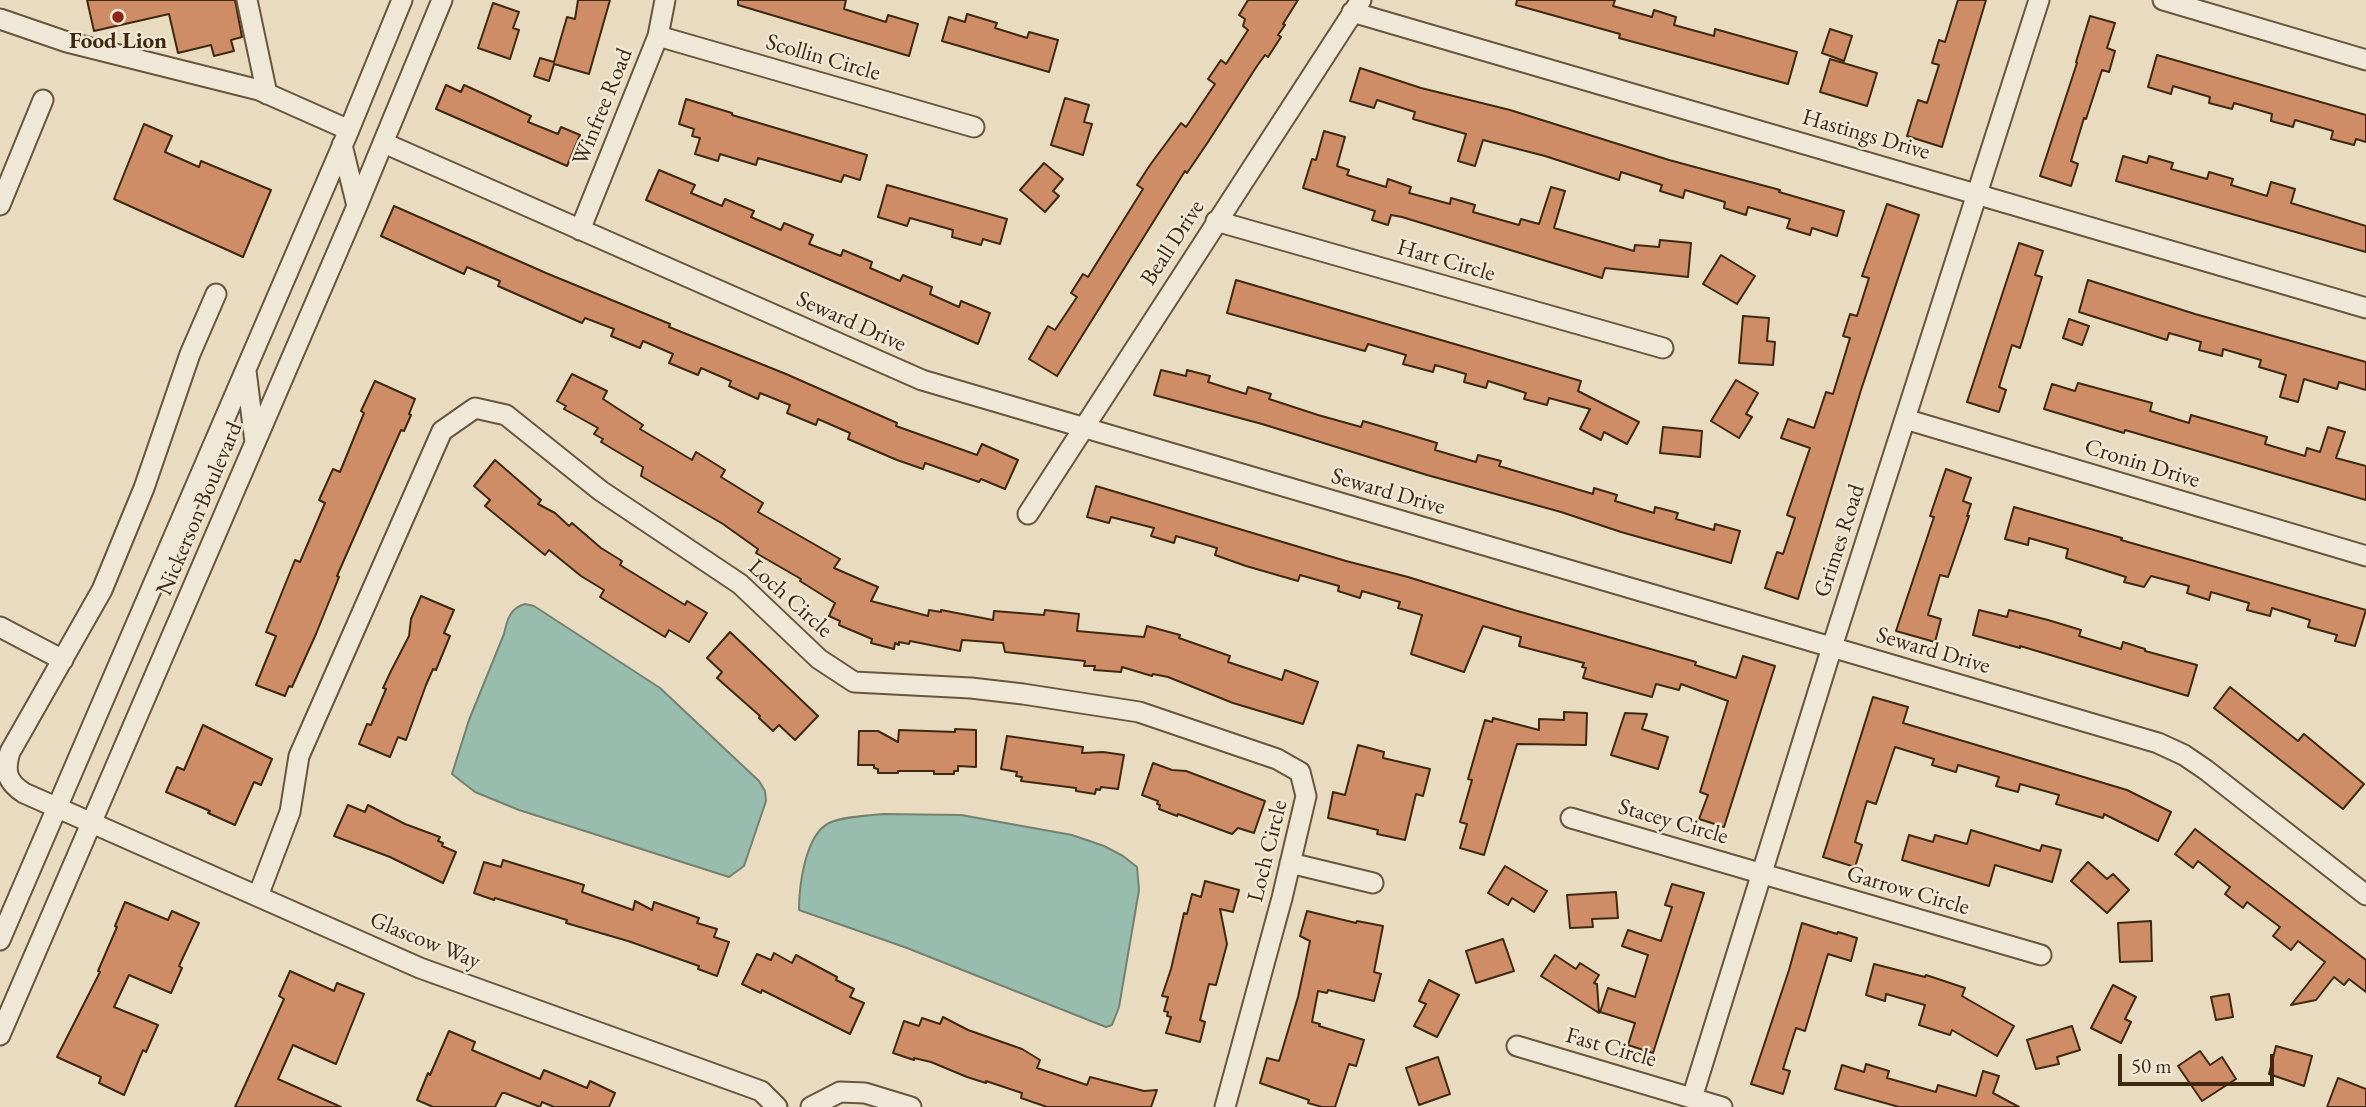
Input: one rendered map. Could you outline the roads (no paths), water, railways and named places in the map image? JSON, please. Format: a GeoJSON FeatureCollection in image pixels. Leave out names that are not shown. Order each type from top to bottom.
{"type":"FeatureCollection","features":[{"type":"Feature","properties":{"kind":"street"},"geometry":{"type":"LineString","coordinates":[[247,0],[267,94]]}},
{"type":"Feature","properties":{"kind":"street","name":"Nickerson Boulevard"},"geometry":{"type":"LineString","coordinates":[[0,940],[346,137],[402,0]]}},
{"type":"Feature","properties":{"kind":"street","name":"Nickerson Boulevard"},"geometry":{"type":"LineString","coordinates":[[0,1035],[384,143],[442,0]]}},
{"type":"Feature","properties":{"kind":"street","name":"Winfree Road"},"geometry":{"type":"LineString","coordinates":[[580,230],[658,36],[665,0]]}},
{"type":"Feature","properties":{"kind":"street","name":"Grimes Road"},"geometry":{"type":"LineString","coordinates":[[1692,1098],[1832,647],[2039,0]]}},
{"type":"Feature","properties":{"kind":"street"},"geometry":{"type":"LineString","coordinates":[[2163,0],[2366,60]]}},
{"type":"Feature","properties":{"kind":"street","name":"Hastings Drive"},"geometry":{"type":"LineString","coordinates":[[1357,6],[2366,308]]}},
{"type":"Feature","properties":{"kind":"street","name":"Beall Drive"},"geometry":{"type":"LineString","coordinates":[[1028,514],[1357,6]]}},
{"type":"Feature","properties":{"kind":"street"},"geometry":{"type":"LineString","coordinates":[[0,19],[67,42],[267,94],[346,137],[357,206]]}},
{"type":"Feature","properties":{"kind":"street","name":"Scollin Circle"},"geometry":{"type":"LineString","coordinates":[[658,36],[974,127]]}},
{"type":"Feature","properties":{"kind":"street"},"geometry":{"type":"LineString","coordinates":[[0,205],[43,100]]}},
{"type":"Feature","properties":{"kind":"street","name":"Seward Drive"},"geometry":{"type":"LineString","coordinates":[[384,143],[922,380],[2158,743],[2184,755],[2366,894]]}},
{"type":"Feature","properties":{"kind":"street","name":"Hart Circle"},"geometry":{"type":"LineString","coordinates":[[1216,221],[1663,348]]}},
{"type":"Feature","properties":{"kind":"street","name":"Glascow Way"},"geometry":{"type":"LineString","coordinates":[[216,294],[190,354],[120,550],[102,590],[10,752],[5,767],[12,785],[24,793],[420,968],[761,1091],[777,1107]]}},
{"type":"Feature","properties":{"kind":"street"},"geometry":{"type":"LineString","coordinates":[[246,369],[255,443]]}},
{"type":"Feature","properties":{"kind":"street","name":"Loch Circle"},"geometry":{"type":"LineString","coordinates":[[258,896],[290,812],[299,756],[442,430],[475,408],[506,415],[601,491],[740,584],[819,659],[853,682],[984,689],[1139,712],[1277,759],[1300,772],[1306,796],[1225,1107]]}},
{"type":"Feature","properties":{"kind":"street","name":"Cronin Drive"},"geometry":{"type":"LineString","coordinates":[[1905,419],[2366,556]]}},
{"type":"Feature","properties":{"kind":"street"},"geometry":{"type":"LineString","coordinates":[[0,627],[63,660]]}},
{"type":"Feature","properties":{"kind":"street","name":"Stacey Circle"},"geometry":{"type":"LineString","coordinates":[[1571,818],[1761,874]]}},
{"type":"Feature","properties":{"kind":"street"},"geometry":{"type":"LineString","coordinates":[[1290,863],[1373,883]]}},
{"type":"Feature","properties":{"kind":"street","name":"Garrow Circle"},"geometry":{"type":"LineString","coordinates":[[1761,874],[2040,955]]}},
{"type":"Feature","properties":{"kind":"street","name":"Fast Circle"},"geometry":{"type":"LineString","coordinates":[[1517,1046],[1722,1107]]}},
{"type":"Feature","properties":{"kind":"street"},"geometry":{"type":"LineString","coordinates":[[811,1107],[840,1092],[865,1093],[911,1107]]}},
{"type":"Feature","properties":{"kind":"place","name":"Food Lion"},"geometry":{"type":"Point","coordinates":[118,17]}}]}
